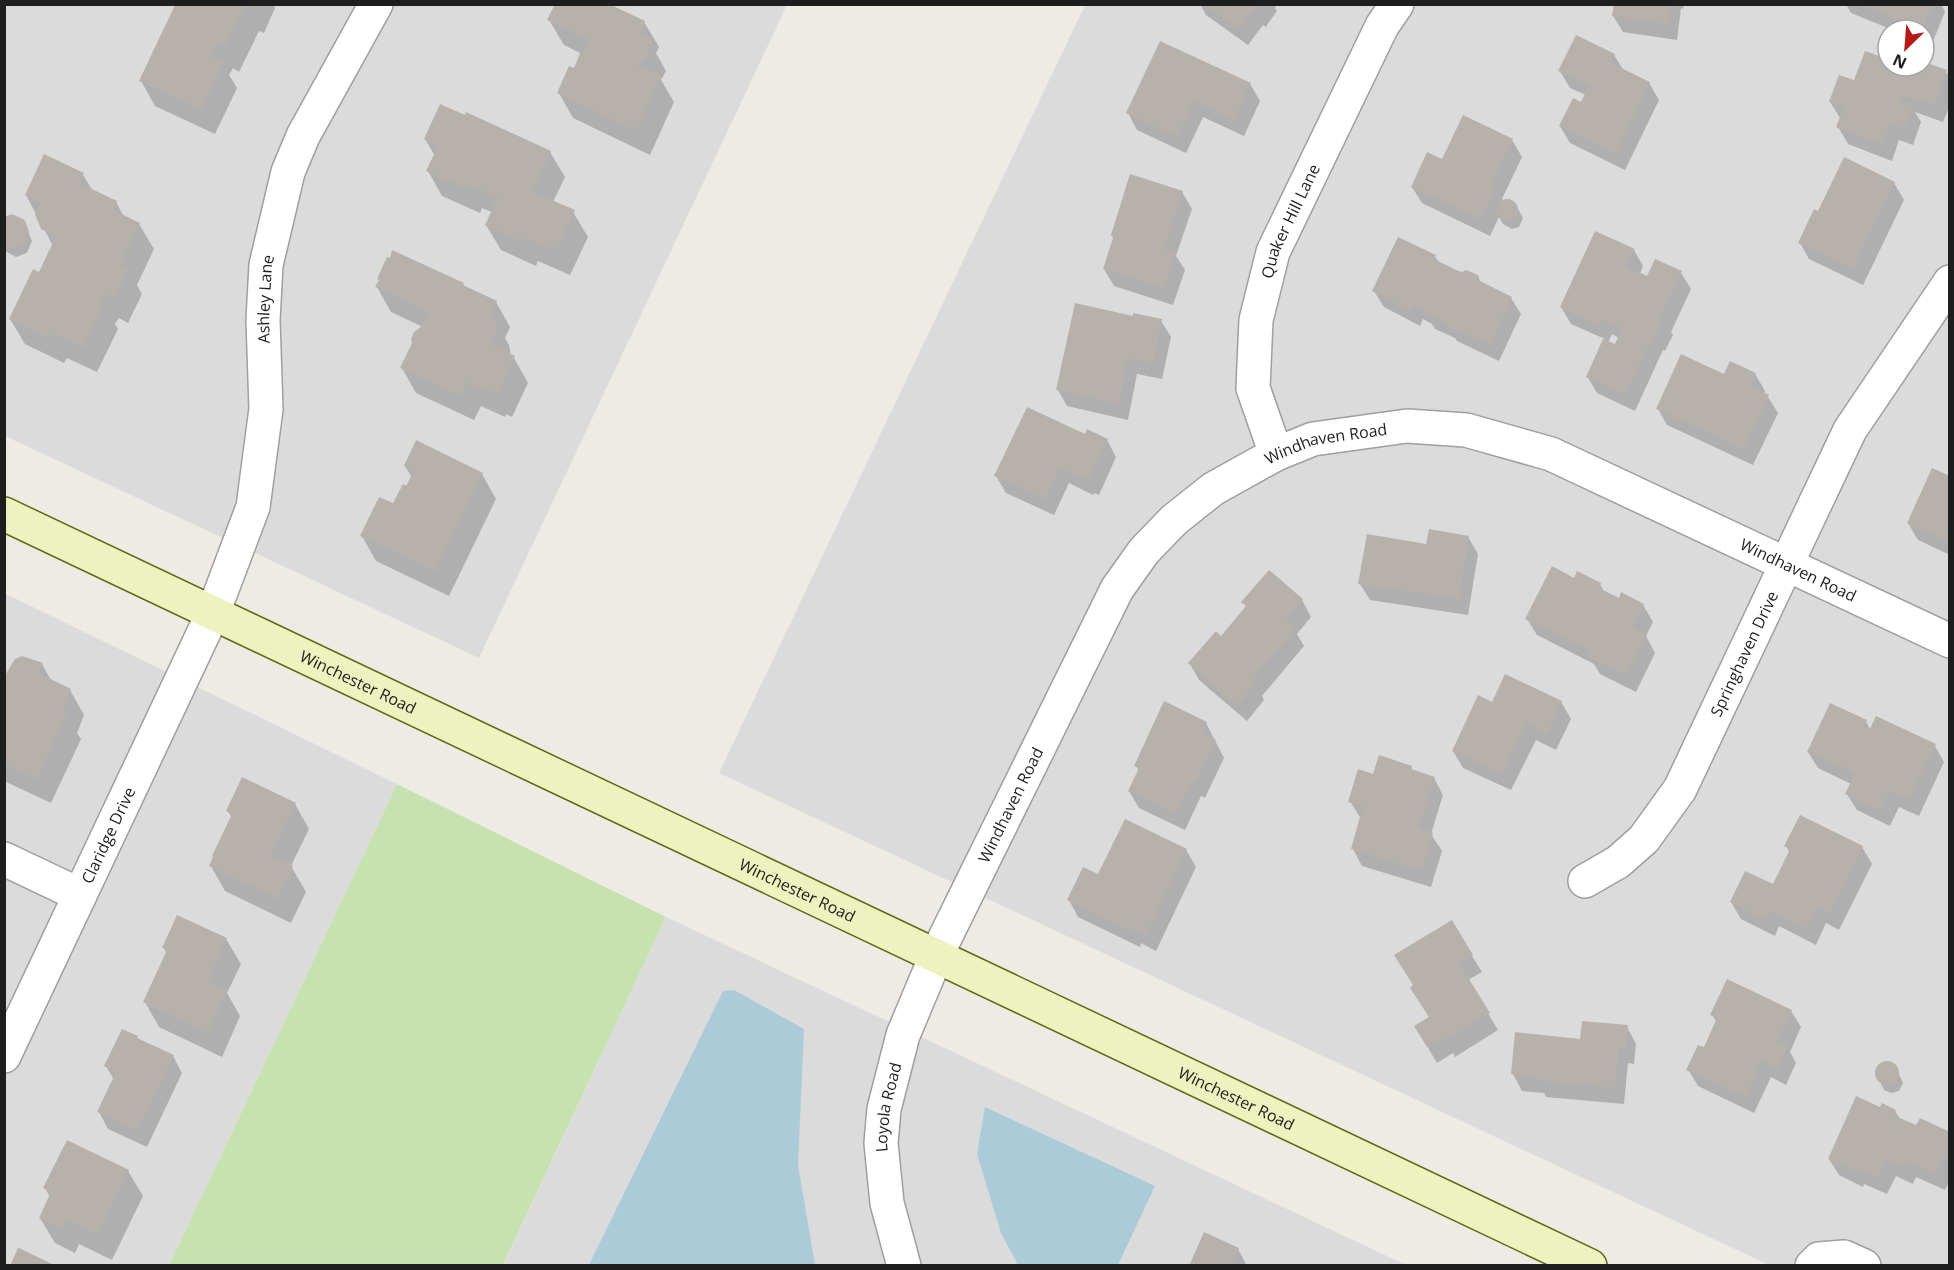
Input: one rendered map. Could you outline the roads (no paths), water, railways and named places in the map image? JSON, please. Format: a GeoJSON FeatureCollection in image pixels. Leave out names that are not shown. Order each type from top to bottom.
{"type":"FeatureCollection","features":[{"type":"Feature","properties":{"kind":"main road","name":"Winchester Road"},"geometry":{"type":"LineString","coordinates":[[4,514],[937,954],[1590,1266]]}},
{"type":"Feature","properties":{"kind":"street","name":"Ashley Lane"},"geometry":{"type":"LineString","coordinates":[[213,613],[253,507],[266,410],[263,320],[266,265],[288,172],[303,136],[376,4]]}},
{"type":"Feature","properties":{"kind":"street","name":"Quaker Hill Lane"},"geometry":{"type":"LineString","coordinates":[[1276,454],[1253,388],[1256,320],[1273,252],[1382,26],[1397,4]]}},
{"type":"Feature","properties":{"kind":"street","name":"Springhaven Drive"},"geometry":{"type":"LineString","coordinates":[[1585,881],[1618,862],[1644,839],[1680,789],[1850,430],[1950,282]]}},
{"type":"Feature","properties":{"kind":"street","name":"Windhaven Road"},"geometry":{"type":"LineString","coordinates":[[937,954],[1117,589],[1144,551],[1174,520],[1213,489],[1276,454],[1313,439],[1407,426],[1466,430],[1551,454],[1950,641]]}},
{"type":"Feature","properties":{"kind":"street","name":"Claridge Drive"},"geometry":{"type":"LineString","coordinates":[[4,1056],[213,613]]}},
{"type":"Feature","properties":{"kind":"street"},"geometry":{"type":"LineString","coordinates":[[4,859],[81,895]]}},
{"type":"Feature","properties":{"kind":"street","name":"Loyola Road"},"geometry":{"type":"LineString","coordinates":[[904,1266],[887,1203],[881,1143],[884,1109],[903,1035],[937,954]]}},
{"type":"Feature","properties":{"kind":"street"},"geometry":{"type":"LineString","coordinates":[[1812,1266],[1819,1259],[1844,1257],[1864,1266]]}},
{"type":"Feature","properties":{"kind":"water"},"geometry":{"type":"Polygon","coordinates":[[[734,990],[804,1029],[798,1165],[815,1265],[589,1265],[723,991],[734,990]]]}},
{"type":"Feature","properties":{"kind":"water"},"geometry":{"type":"Polygon","coordinates":[[[985,1107],[1155,1186],[1118,1265],[1018,1265],[1001,1233],[977,1154],[985,1107]]]}}]}
